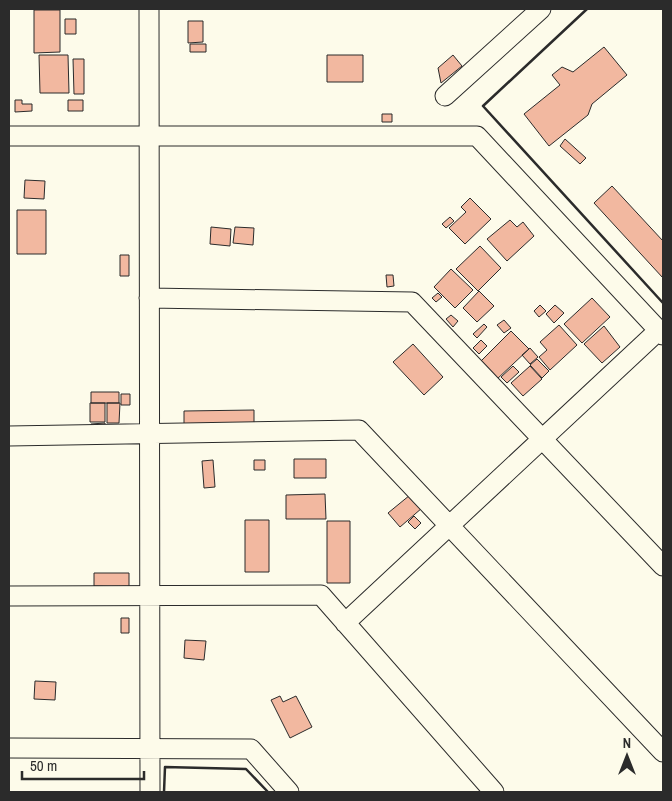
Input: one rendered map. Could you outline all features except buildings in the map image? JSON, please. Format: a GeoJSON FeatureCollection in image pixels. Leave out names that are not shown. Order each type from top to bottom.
{"type":"FeatureCollection","features":[{"type":"Feature","properties":{"kind":"street"},"geometry":{"type":"LineString","coordinates":[[150,9],[150,792]]}},
{"type":"Feature","properties":{"kind":"street"},"geometry":{"type":"LineString","coordinates":[[445,96],[541,9]]}},
{"type":"Feature","properties":{"kind":"street"},"geometry":{"type":"LineString","coordinates":[[9,136],[477,136],[661,332],[345,624]]}},
{"type":"Feature","properties":{"kind":"street"},"geometry":{"type":"LineString","coordinates":[[150,298],[412,302],[663,566]]}},
{"type":"Feature","properties":{"kind":"street"},"geometry":{"type":"LineString","coordinates":[[9,436],[359,430],[663,752]]}},
{"type":"Feature","properties":{"kind":"street"},"geometry":{"type":"LineString","coordinates":[[9,596],[321,595],[494,792]]}},
{"type":"Feature","properties":{"kind":"street"},"geometry":{"type":"LineString","coordinates":[[9,748],[251,749],[290,792]]}},
{"type":"Feature","properties":{"kind":"wall"},"geometry":{"type":"LineString","coordinates":[[587,9],[483,106],[663,303]]}},
{"type":"Feature","properties":{"kind":"wall"},"geometry":{"type":"LineString","coordinates":[[164,792],[165,767],[246,769],[268,792]]}}]}
